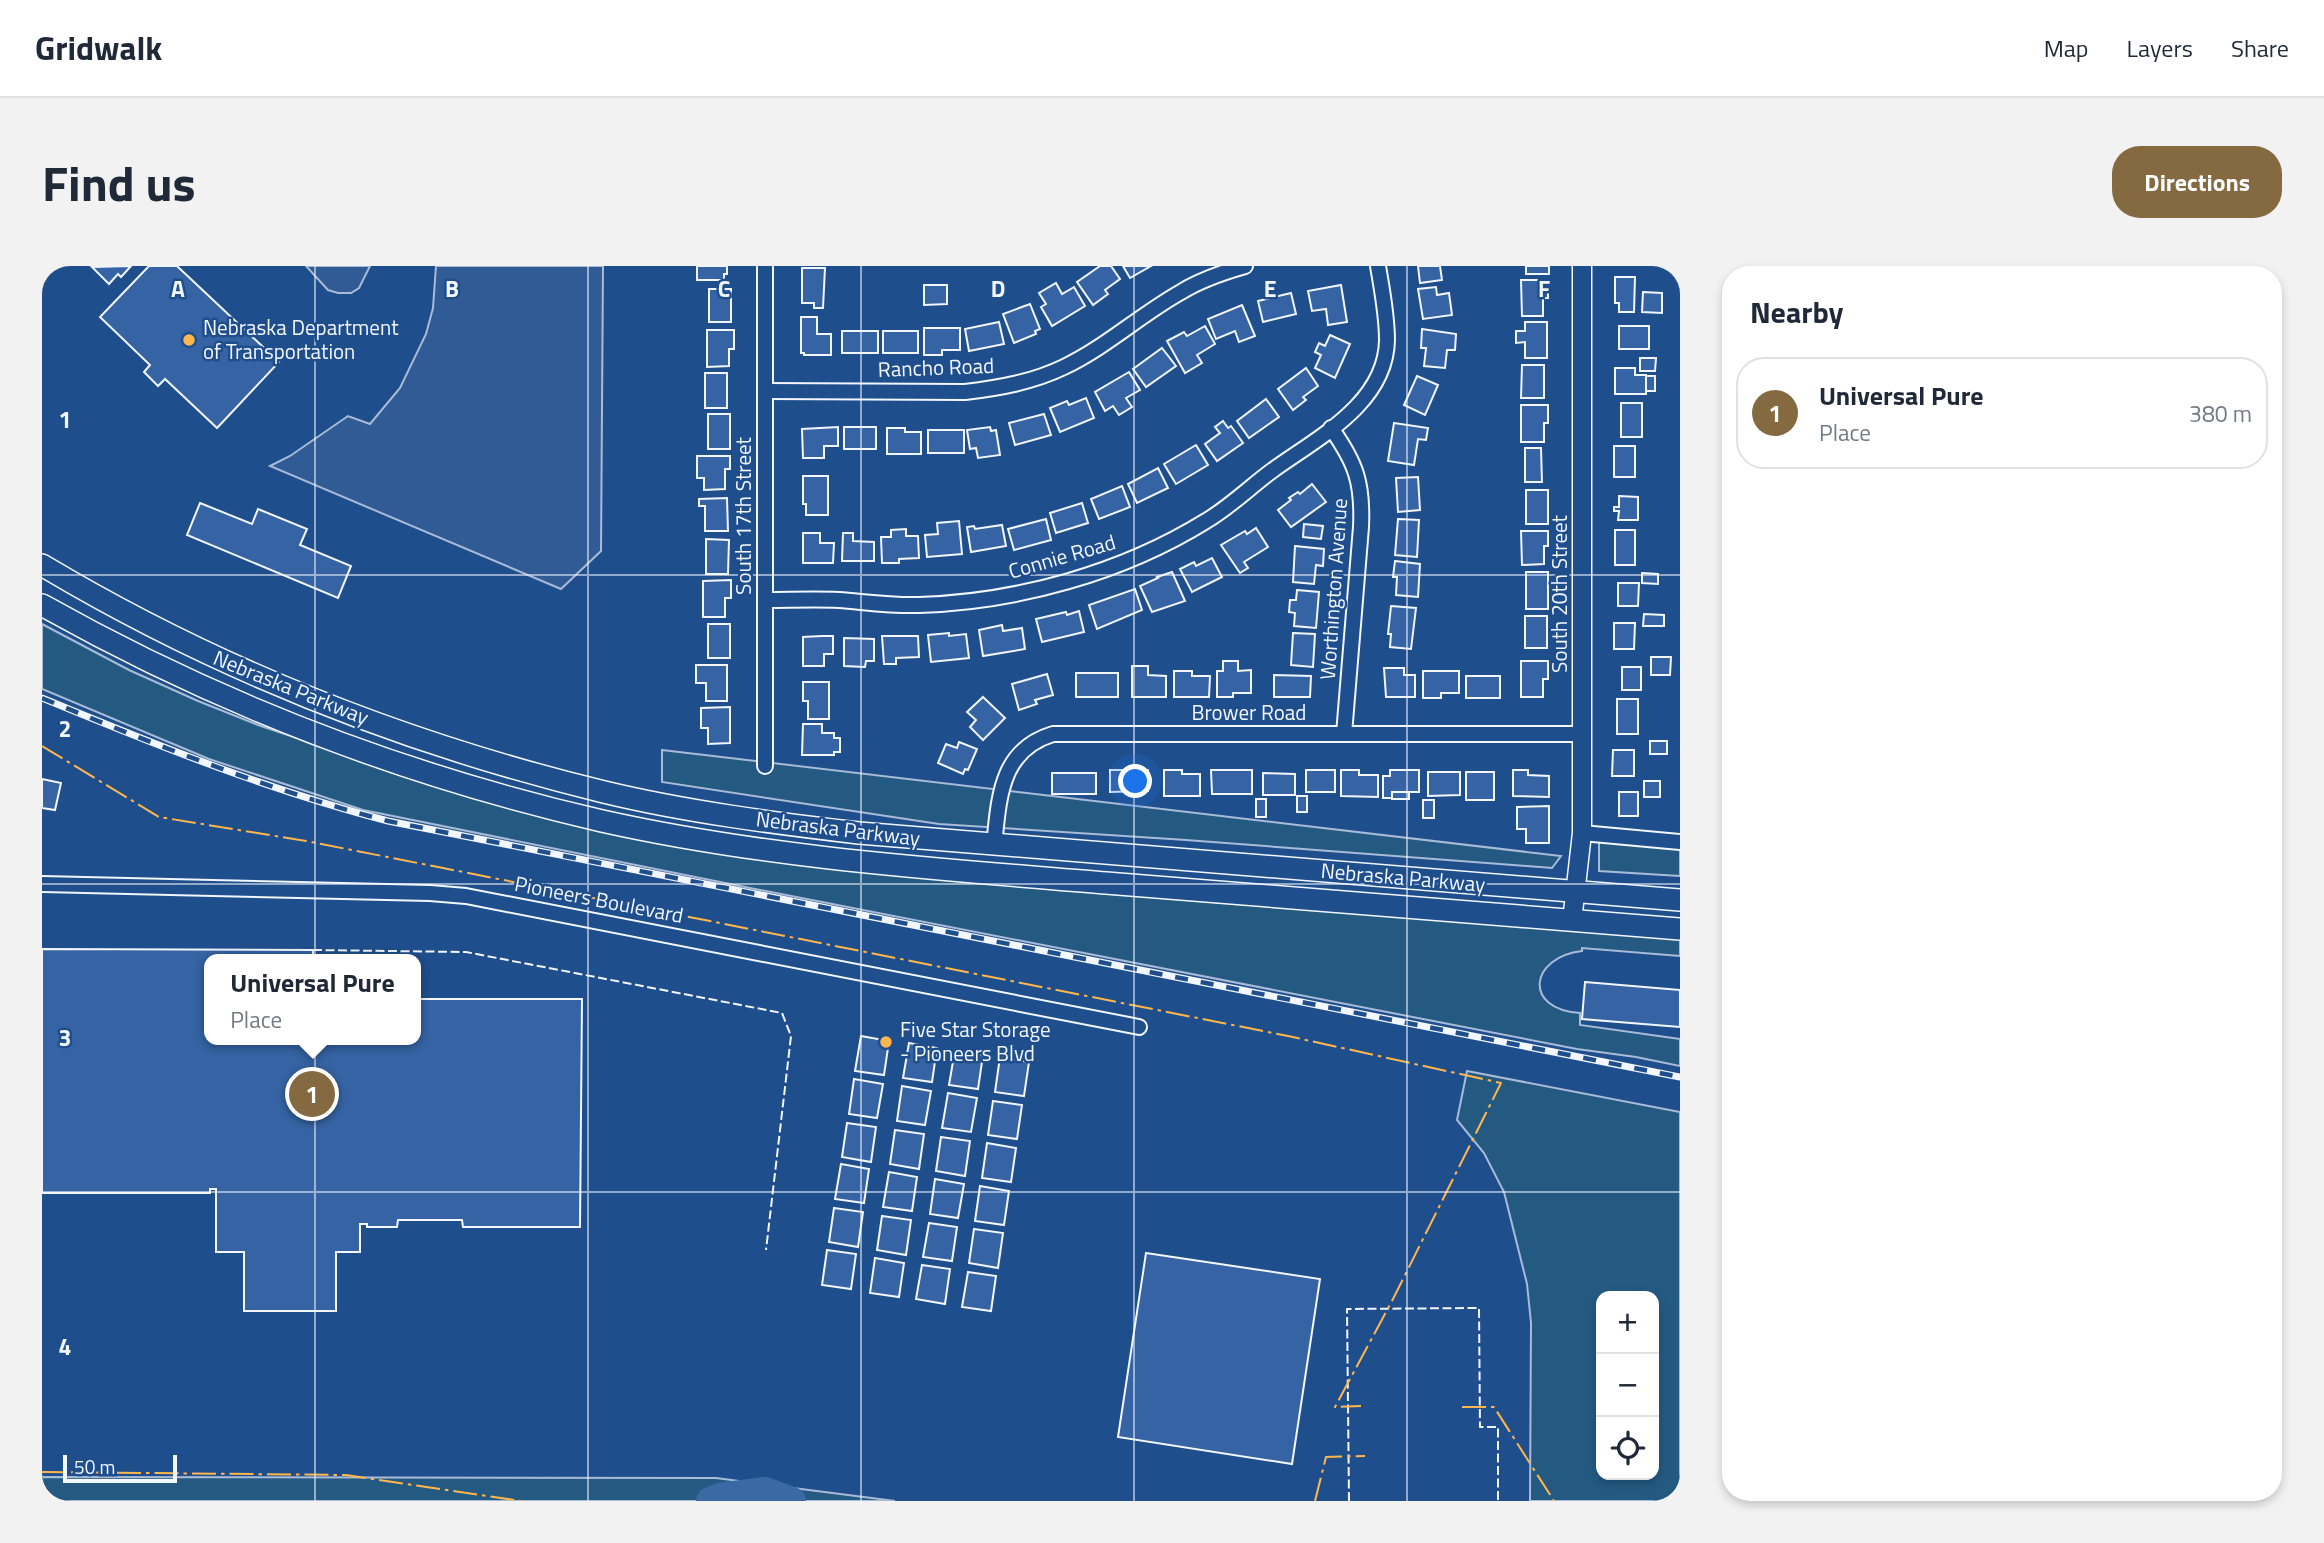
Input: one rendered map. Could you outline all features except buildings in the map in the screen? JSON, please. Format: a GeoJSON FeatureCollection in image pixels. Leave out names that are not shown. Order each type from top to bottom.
{"type":"FeatureCollection","features":[{"type":"Feature","properties":{"kind":"main road","name":"Nebraska Parkway"},"geometry":{"type":"LineString","coordinates":[[47,567],[154,627],[280,685],[384,726],[604,792],[799,826],[994,846],[1680,900]]}},
{"type":"Feature","properties":{"kind":"main road","name":"Nebraska Parkway"},"geometry":{"type":"LineString","coordinates":[[42,605],[167,670],[274,718],[369,753],[600,820],[751,849],[855,863],[1680,929]]}},
{"type":"Feature","properties":{"kind":"street","name":"South 17th Street"},"geometry":{"type":"LineString","coordinates":[[765,266],[765,766]]}},
{"type":"Feature","properties":{"kind":"street","name":"Rancho Road"},"geometry":{"type":"LineString","coordinates":[[765,391],[965,392],[1031,380],[1062,368],[1095,350],[1181,291],[1245,266]]}},
{"type":"Feature","properties":{"kind":"street"},"geometry":{"type":"LineString","coordinates":[[1331,428],[1367,396],[1383,365],[1387,341],[1378,266]]}},
{"type":"Feature","properties":{"kind":"street","name":"South 20th Street"},"geometry":{"type":"LineString","coordinates":[[1572,921],[1581,833],[1582,266]]}},
{"type":"Feature","properties":{"kind":"street","name":"Connie Road"},"geometry":{"type":"LineString","coordinates":[[765,600],[834,600],[917,605],[1006,595],[1065,581],[1116,565],[1208,521],[1331,428]]}},
{"type":"Feature","properties":{"kind":"street","name":"Worthington Avenue"},"geometry":{"type":"LineString","coordinates":[[1331,428],[1355,465],[1362,494],[1344,734]]}},
{"type":"Feature","properties":{"kind":"street","name":"Brower Road"},"geometry":{"type":"LineString","coordinates":[[994,846],[1008,771],[1022,750],[1042,737],[1054,734],[1582,734]]}},
{"type":"Feature","properties":{"kind":"street"},"geometry":{"type":"LineString","coordinates":[[1581,833],[1680,842]]}},
{"type":"Feature","properties":{"kind":"street","name":"Pioneers Boulevard"},"geometry":{"type":"LineString","coordinates":[[42,884],[466,895],[1139,1027]]}},
{"type":"Feature","properties":{"kind":"shaded area"},"geometry":{"type":"Polygon","coordinates":[[[306,266],[370,266],[359,288],[351,293],[338,293],[328,290],[306,266]]]}},
{"type":"Feature","properties":{"kind":"shaded area"},"geometry":{"type":"Polygon","coordinates":[[[436,266],[603,266],[601,551],[561,589],[270,466],[290,456],[348,416],[370,424],[400,388],[426,334],[433,308],[436,266]]]}},
{"type":"Feature","properties":{"kind":"shaded area"},"geometry":{"type":"Polygon","coordinates":[[[42,624],[129,670],[198,701],[258,725],[353,757],[768,860],[864,872],[1073,891],[1680,939],[1680,956],[1582,948],[1582,951],[1565,955],[1552,963],[1543,972],[1540,983],[1541,993],[1549,1002],[1561,1009],[1580,1013],[1580,1025],[1680,1039],[1680,1066],[1577,1049],[363,810],[209,759],[42,689],[42,624]]]}},
{"type":"Feature","properties":{"kind":"shaded area"},"geometry":{"type":"Polygon","coordinates":[[[662,750],[1561,856],[1552,868],[939,824],[662,782],[662,750]]]}},
{"type":"Feature","properties":{"kind":"shaded area"},"geometry":{"type":"Polygon","coordinates":[[[1599,835],[1680,842],[1680,876],[1599,871],[1599,835]]]}},
{"type":"Feature","properties":{"kind":"shaded area"},"geometry":{"type":"Polygon","coordinates":[[[1467,1071],[1680,1112],[1680,1501],[1530,1501],[1531,1323],[1527,1284],[1504,1192],[1484,1153],[1457,1120],[1467,1071]]]}},
{"type":"Feature","properties":{"kind":"shaded area"},"geometry":{"type":"Polygon","coordinates":[[[42,1477],[716,1478],[895,1501],[42,1501],[42,1477]]]}},
{"type":"Feature","properties":{"kind":"waterway"},"geometry":{"type":"LineString","coordinates":[[710,1501],[719,1497],[765,1491],[792,1501]]}},
{"type":"Feature","properties":{"kind":"railway"},"geometry":{"type":"LineString","coordinates":[[42,698],[256,781],[388,821],[1680,1077]]}},
{"type":"Feature","properties":{"kind":"fence"},"geometry":{"type":"LineString","coordinates":[[313,950],[466,952],[782,1013],[791,1036],[766,1250]]}},
{"type":"Feature","properties":{"kind":"fence"},"geometry":{"type":"LineString","coordinates":[[1349,1501],[1347,1309],[1479,1308],[1480,1427],[1498,1427],[1498,1501]]}},
{"type":"Feature","properties":{"kind":"power"},"geometry":{"type":"LineString","coordinates":[[42,746],[159,817],[306,841],[443,868],[1288,1036],[1501,1083],[1393,1299],[1335,1407],[1361,1406]]}},
{"type":"Feature","properties":{"kind":"power"},"geometry":{"type":"LineString","coordinates":[[1462,1407],[1494,1407],[1554,1501]]}},
{"type":"Feature","properties":{"kind":"power"},"geometry":{"type":"LineString","coordinates":[[1315,1501],[1326,1457],[1365,1456]]}},
{"type":"Feature","properties":{"kind":"power"},"geometry":{"type":"LineString","coordinates":[[42,1472],[346,1475],[521,1501]]}},
{"type":"Feature","properties":{"kind":"place","name":"Nebraska Department of Transportation"},"geometry":{"type":"Point","coordinates":[189,340]}},
{"type":"Feature","properties":{"kind":"place","name":"Five Star Storage - Pioneers Blvd"},"geometry":{"type":"Point","coordinates":[886,1042]}},
{"type":"Feature","properties":{"kind":"place","name":"Universal Pure"},"geometry":{"type":"Point","coordinates":[312,1094]}}]}
